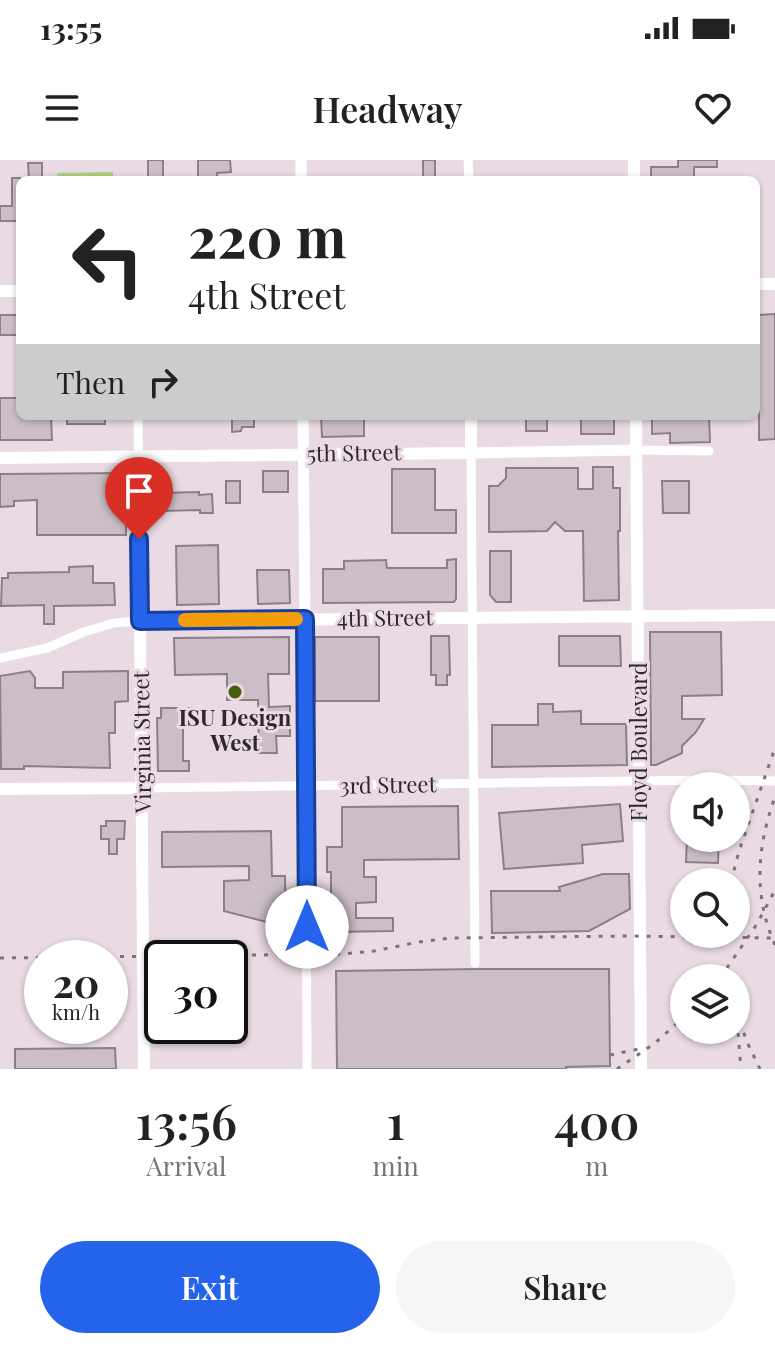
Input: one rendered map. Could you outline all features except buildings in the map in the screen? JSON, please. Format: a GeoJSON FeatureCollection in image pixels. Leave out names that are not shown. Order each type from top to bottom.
{"type":"FeatureCollection","features":[{"type":"Feature","properties":{"kind":"main road"},"geometry":{"type":"LineString","coordinates":[[471,420],[471,453]]}},
{"type":"Feature","properties":{"kind":"main road","name":"Floyd Boulevard"},"geometry":{"type":"LineString","coordinates":[[636,420],[641,1069]]}},
{"type":"Feature","properties":{"kind":"main road","name":"5th Street"},"geometry":{"type":"LineString","coordinates":[[0,458],[471,453]]}},
{"type":"Feature","properties":{"kind":"main road","name":"4th Street"},"geometry":{"type":"LineString","coordinates":[[140,621],[775,615]]}},
{"type":"Feature","properties":{"kind":"main road","name":"Virginia Street"},"geometry":{"type":"LineString","coordinates":[[140,621],[144,1069]]}},
{"type":"Feature","properties":{"kind":"main road","name":"3rd Street"},"geometry":{"type":"LineString","coordinates":[[0,789],[142,788]]}},
{"type":"Feature","properties":{"kind":"street","name":"Virginia Street"},"geometry":{"type":"LineString","coordinates":[[138,420],[140,621]]}},
{"type":"Feature","properties":{"kind":"street"},"geometry":{"type":"LineString","coordinates":[[303,420],[307,1069]]}},
{"type":"Feature","properties":{"kind":"street","name":"5th Street"},"geometry":{"type":"LineString","coordinates":[[471,453],[709,451]]}},
{"type":"Feature","properties":{"kind":"street"},"geometry":{"type":"LineString","coordinates":[[471,453],[475,963]]}},
{"type":"Feature","properties":{"kind":"street","name":"4th Street"},"geometry":{"type":"LineString","coordinates":[[0,658],[47,648],[114,623],[140,621]]}},
{"type":"Feature","properties":{"kind":"street","name":"3rd Street"},"geometry":{"type":"LineString","coordinates":[[142,788],[775,781]]}},
{"type":"Feature","properties":{"kind":"green space"},"geometry":{"type":"Polygon","coordinates":[[[113,172],[113,176],[57,176],[57,173],[113,172]]]}},
{"type":"Feature","properties":{"kind":"railway"},"geometry":{"type":"LineString","coordinates":[[735,868],[775,748]]}},
{"type":"Feature","properties":{"kind":"railway"},"geometry":{"type":"LineString","coordinates":[[775,797],[764,834],[760,871],[763,908],[775,945]]}},
{"type":"Feature","properties":{"kind":"railway"},"geometry":{"type":"LineString","coordinates":[[730,964],[757,924],[775,890]]}},
{"type":"Feature","properties":{"kind":"railway"},"geometry":{"type":"LineString","coordinates":[[0,958],[342,954],[451,938],[775,938]]}},
{"type":"Feature","properties":{"kind":"railway"},"geometry":{"type":"LineString","coordinates":[[617,1069],[670,1030]]}},
{"type":"Feature","properties":{"kind":"railway"},"geometry":{"type":"LineString","coordinates":[[739,1044],[741,1069]]}},
{"type":"Feature","properties":{"kind":"railway"},"geometry":{"type":"LineString","coordinates":[[748,1044],[760,1069]]}},
{"type":"Feature","properties":{"kind":"railway"},"geometry":{"type":"LineString","coordinates":[[610,1055],[639,1049]]}},
{"type":"Feature","properties":{"kind":"slow traffic"},"geometry":{"type":"LineString","coordinates":[[185,620],[296,619]]}},
{"type":"Feature","properties":{"kind":"place","name":"ISU Design West"},"geometry":{"type":"Point","coordinates":[235,692]}},
{"type":"Feature","properties":{"kind":"route"},"geometry":{"type":"LineString","coordinates":[[139,539],[140,621],[305,619],[307,927]]}}]}
